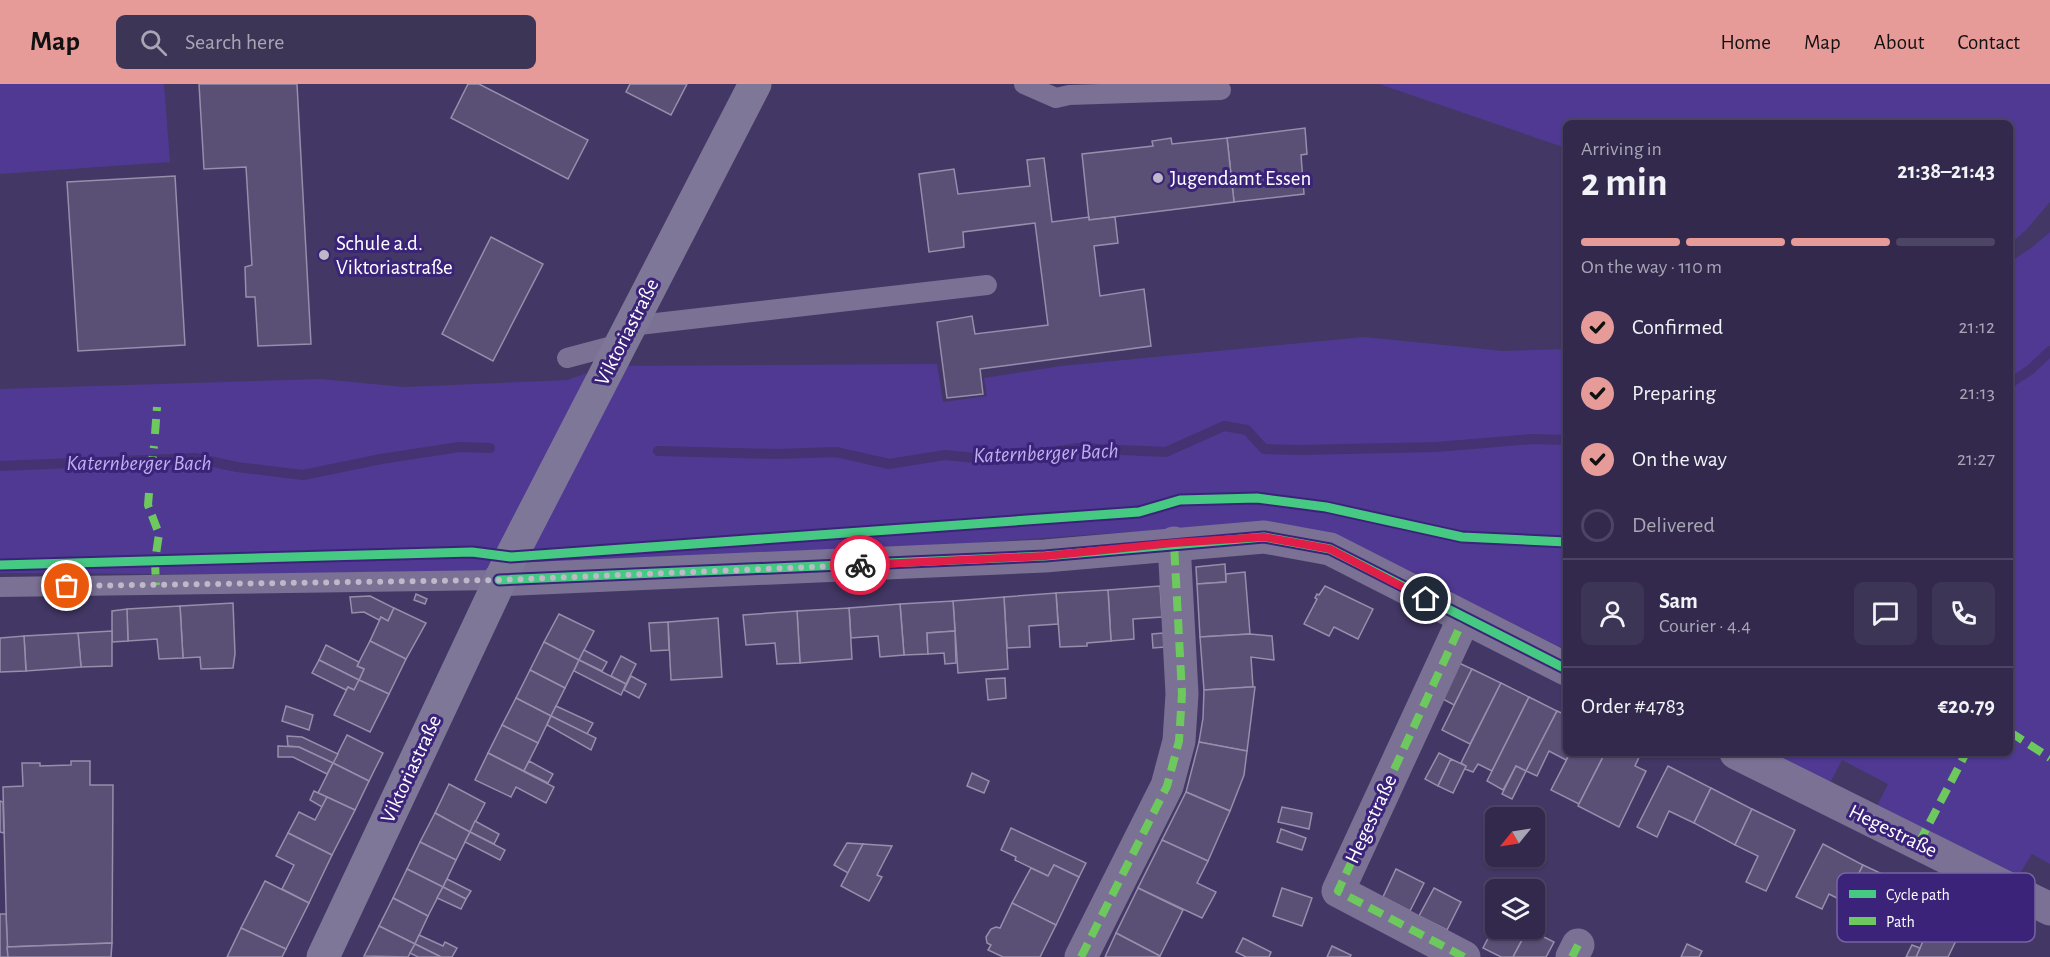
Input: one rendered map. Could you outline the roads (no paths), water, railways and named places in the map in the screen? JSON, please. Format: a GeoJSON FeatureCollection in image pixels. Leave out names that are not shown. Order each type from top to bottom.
{"type":"FeatureCollection","features":[{"type":"Feature","properties":{"kind":"street","name":"Viktoriastraße"},"geometry":{"type":"LineString","coordinates":[[323,957],[500,580],[755,84]]}},
{"type":"Feature","properties":{"kind":"street"},"geometry":{"type":"LineString","coordinates":[[500,580],[1045,556],[1173,543],[1264,537],[1330,549],[1563,668]]}},
{"type":"Feature","properties":{"kind":"street"},"geometry":{"type":"LineString","coordinates":[[1081,957],[1167,786],[1179,741],[1182,694],[1173,543]]}},
{"type":"Feature","properties":{"kind":"street","name":"Hegestraße"},"geometry":{"type":"LineString","coordinates":[[1464,618],[1338,891],[1464,957]]}},
{"type":"Feature","properties":{"kind":"street","name":"Hegestraße"},"geometry":{"type":"LineString","coordinates":[[1742,756],[1978,873]]}},
{"type":"Feature","properties":{"kind":"street","name":"Hegestraße"},"geometry":{"type":"LineString","coordinates":[[2035,902],[2050,909]]}},
{"type":"Feature","properties":{"kind":"lane"},"geometry":{"type":"LineString","coordinates":[[1024,84],[1056,98],[1070,95],[1221,90]]}},
{"type":"Feature","properties":{"kind":"lane"},"geometry":{"type":"LineString","coordinates":[[567,358],[625,335],[987,285]]}},
{"type":"Feature","properties":{"kind":"lane"},"geometry":{"type":"LineString","coordinates":[[0,587],[500,580]]}},
{"type":"Feature","properties":{"kind":"waterway","name":"Katernberger Bach"},"geometry":{"type":"LineString","coordinates":[[2013,381],[2030,370],[2050,351]]}},
{"type":"Feature","properties":{"kind":"waterway","name":"Katernberger Bach"},"geometry":{"type":"LineString","coordinates":[[658,451],[778,454],[836,452],[889,464],[945,455],[996,460],[1078,448],[1166,452],[1224,426],[1247,430],[1264,449],[1437,447],[1533,439],[1563,440]]}},
{"type":"Feature","properties":{"kind":"waterway","name":"Katernberger Bach"},"geometry":{"type":"LineString","coordinates":[[0,466],[195,458],[237,467],[303,475],[381,459],[459,447],[490,448]]}},
{"type":"Feature","properties":{"kind":"place","name":"Jugendamt Essen"},"geometry":{"type":"Point","coordinates":[1158,178]}},
{"type":"Feature","properties":{"kind":"place","name":"Schule a.d. Viktoriastraße"},"geometry":{"type":"Point","coordinates":[324,255]}}]}
